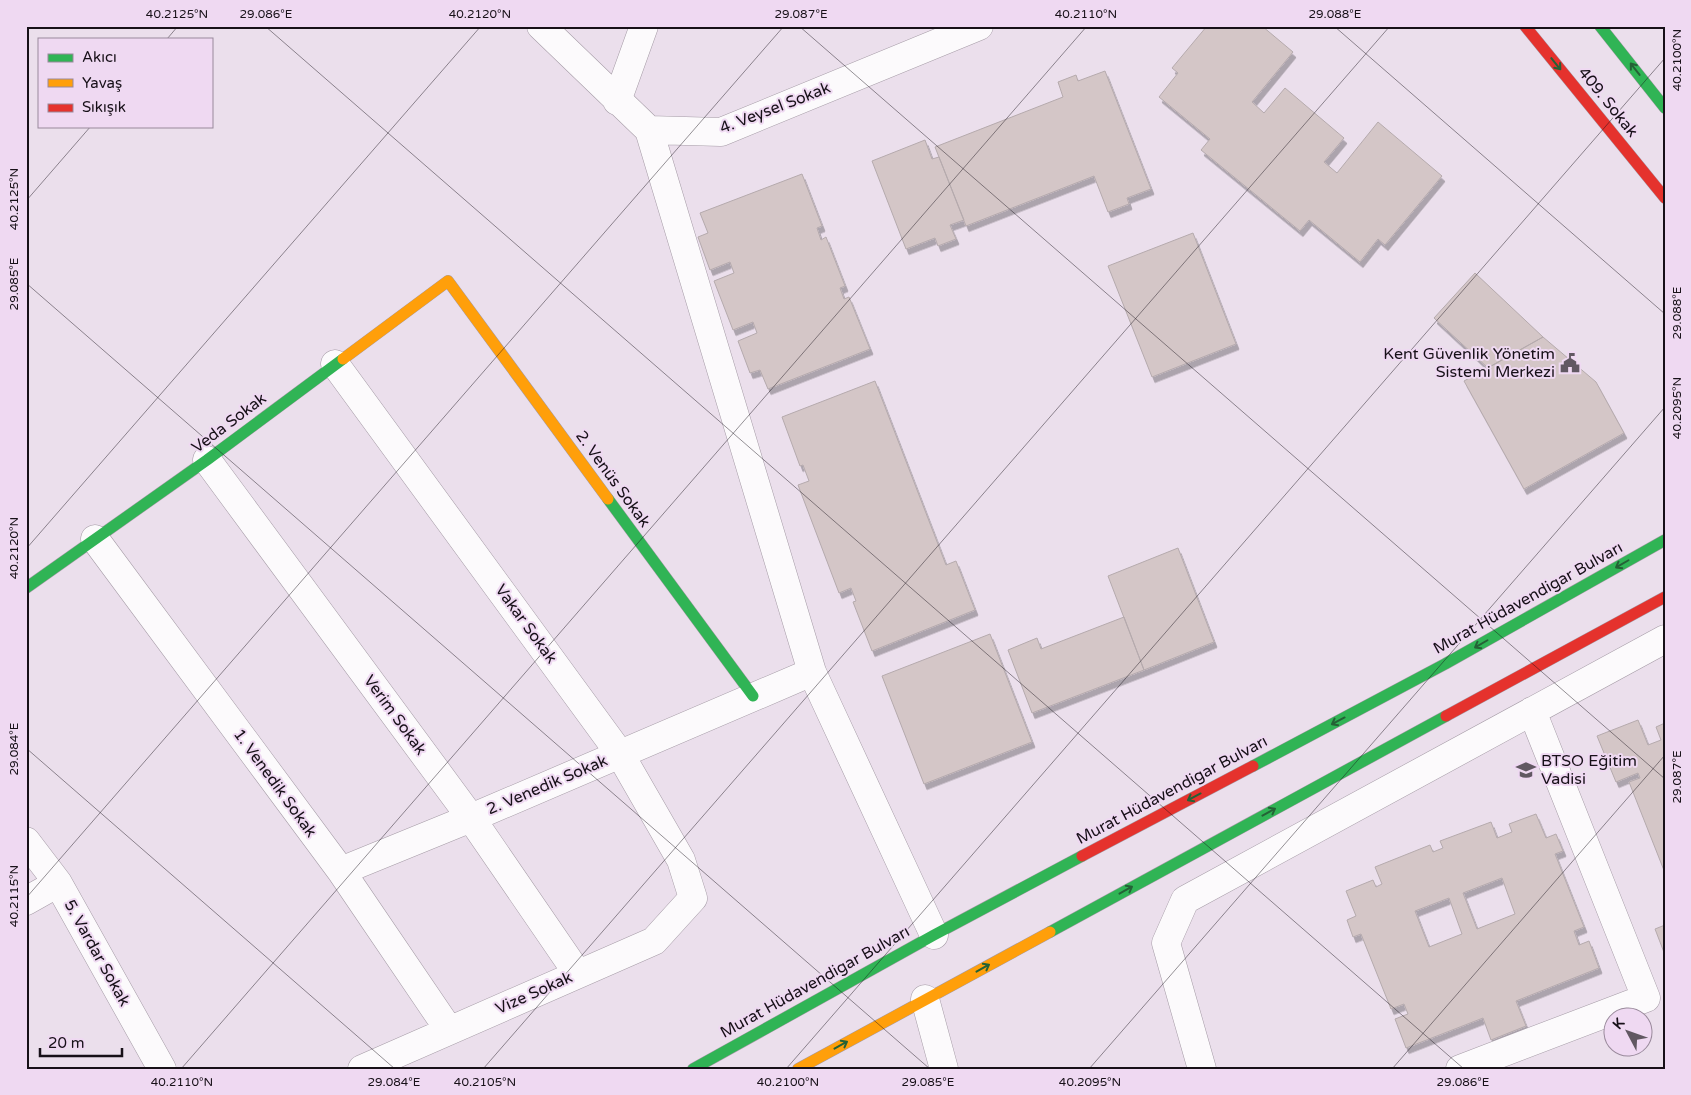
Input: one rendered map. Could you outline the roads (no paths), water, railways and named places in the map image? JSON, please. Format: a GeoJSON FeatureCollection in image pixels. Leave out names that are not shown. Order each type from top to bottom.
{"type":"FeatureCollection","features":[{"type":"Feature","properties":{"kind":"main road","name":"409. Sokak"},"geometry":{"type":"LineString","coordinates":[[1525,26],[1665,198]]}},
{"type":"Feature","properties":{"kind":"main road"},"geometry":{"type":"LineString","coordinates":[[1600,26],[1665,108]]}},
{"type":"Feature","properties":{"kind":"main road","name":"Veda Sokak"},"geometry":{"type":"LineString","coordinates":[[26,588],[207,460],[448,281]]}},
{"type":"Feature","properties":{"kind":"main road","name":"2. Venüs Sokak"},"geometry":{"type":"LineString","coordinates":[[448,281],[753,696]]}},
{"type":"Feature","properties":{"kind":"main road","name":"Murat Hüdavendigar Bulvarı"},"geometry":{"type":"LineString","coordinates":[[693,1069],[934,935],[1445,664],[1665,540]]}},
{"type":"Feature","properties":{"kind":"main road"},"geometry":{"type":"LineString","coordinates":[[798,1069],[1665,597]]}},
{"type":"Feature","properties":{"kind":"street"},"geometry":{"type":"LineString","coordinates":[[541,26],[648,130],[812,672],[934,935]]}},
{"type":"Feature","properties":{"kind":"street"},"geometry":{"type":"LineString","coordinates":[[617,101],[644,26]]}},
{"type":"Feature","properties":{"kind":"street","name":"4. Veysel Sokak"},"geometry":{"type":"LineString","coordinates":[[648,130],[721,132],[979,26]]}},
{"type":"Feature","properties":{"kind":"street","name":"Vakar Sokak"},"geometry":{"type":"LineString","coordinates":[[336,364],[620,754],[681,860],[693,898]]}},
{"type":"Feature","properties":{"kind":"street","name":"Verim Sokak"},"geometry":{"type":"LineString","coordinates":[[207,460],[471,818],[578,974]]}},
{"type":"Feature","properties":{"kind":"street","name":"1. Venedik Sokak"},"geometry":{"type":"LineString","coordinates":[[95,539],[340,872],[449,1030]]}},
{"type":"Feature","properties":{"kind":"street"},"geometry":{"type":"LineString","coordinates":[[1202,1069],[1166,943],[1185,900],[1665,639]]}},
{"type":"Feature","properties":{"kind":"street","name":"2. Venedik Sokak"},"geometry":{"type":"LineString","coordinates":[[340,872],[812,672]]}},
{"type":"Feature","properties":{"kind":"street"},"geometry":{"type":"LineString","coordinates":[[1460,1069],[1646,998],[1532,711]]}},
{"type":"Feature","properties":{"kind":"street","name":"5. Vardar Sokak"},"geometry":{"type":"LineString","coordinates":[[26,841],[58,883],[162,1069]]}},
{"type":"Feature","properties":{"kind":"street"},"geometry":{"type":"LineString","coordinates":[[26,901],[58,883]]}},
{"type":"Feature","properties":{"kind":"street","name":"Vize Sokak"},"geometry":{"type":"LineString","coordinates":[[362,1069],[654,941],[693,898]]}},
{"type":"Feature","properties":{"kind":"street"},"geometry":{"type":"LineString","coordinates":[[925,999],[944,1069]]}},
{"type":"Feature","properties":{"kind":"place","name":"Kent Güvenlik Yönetim Sistemi Merkezi"},"geometry":{"type":"Point","coordinates":[1570,363]}},
{"type":"Feature","properties":{"kind":"place","name":"BTSO Eğitim Vadisi"},"geometry":{"type":"Point","coordinates":[1526,770]}}]}
